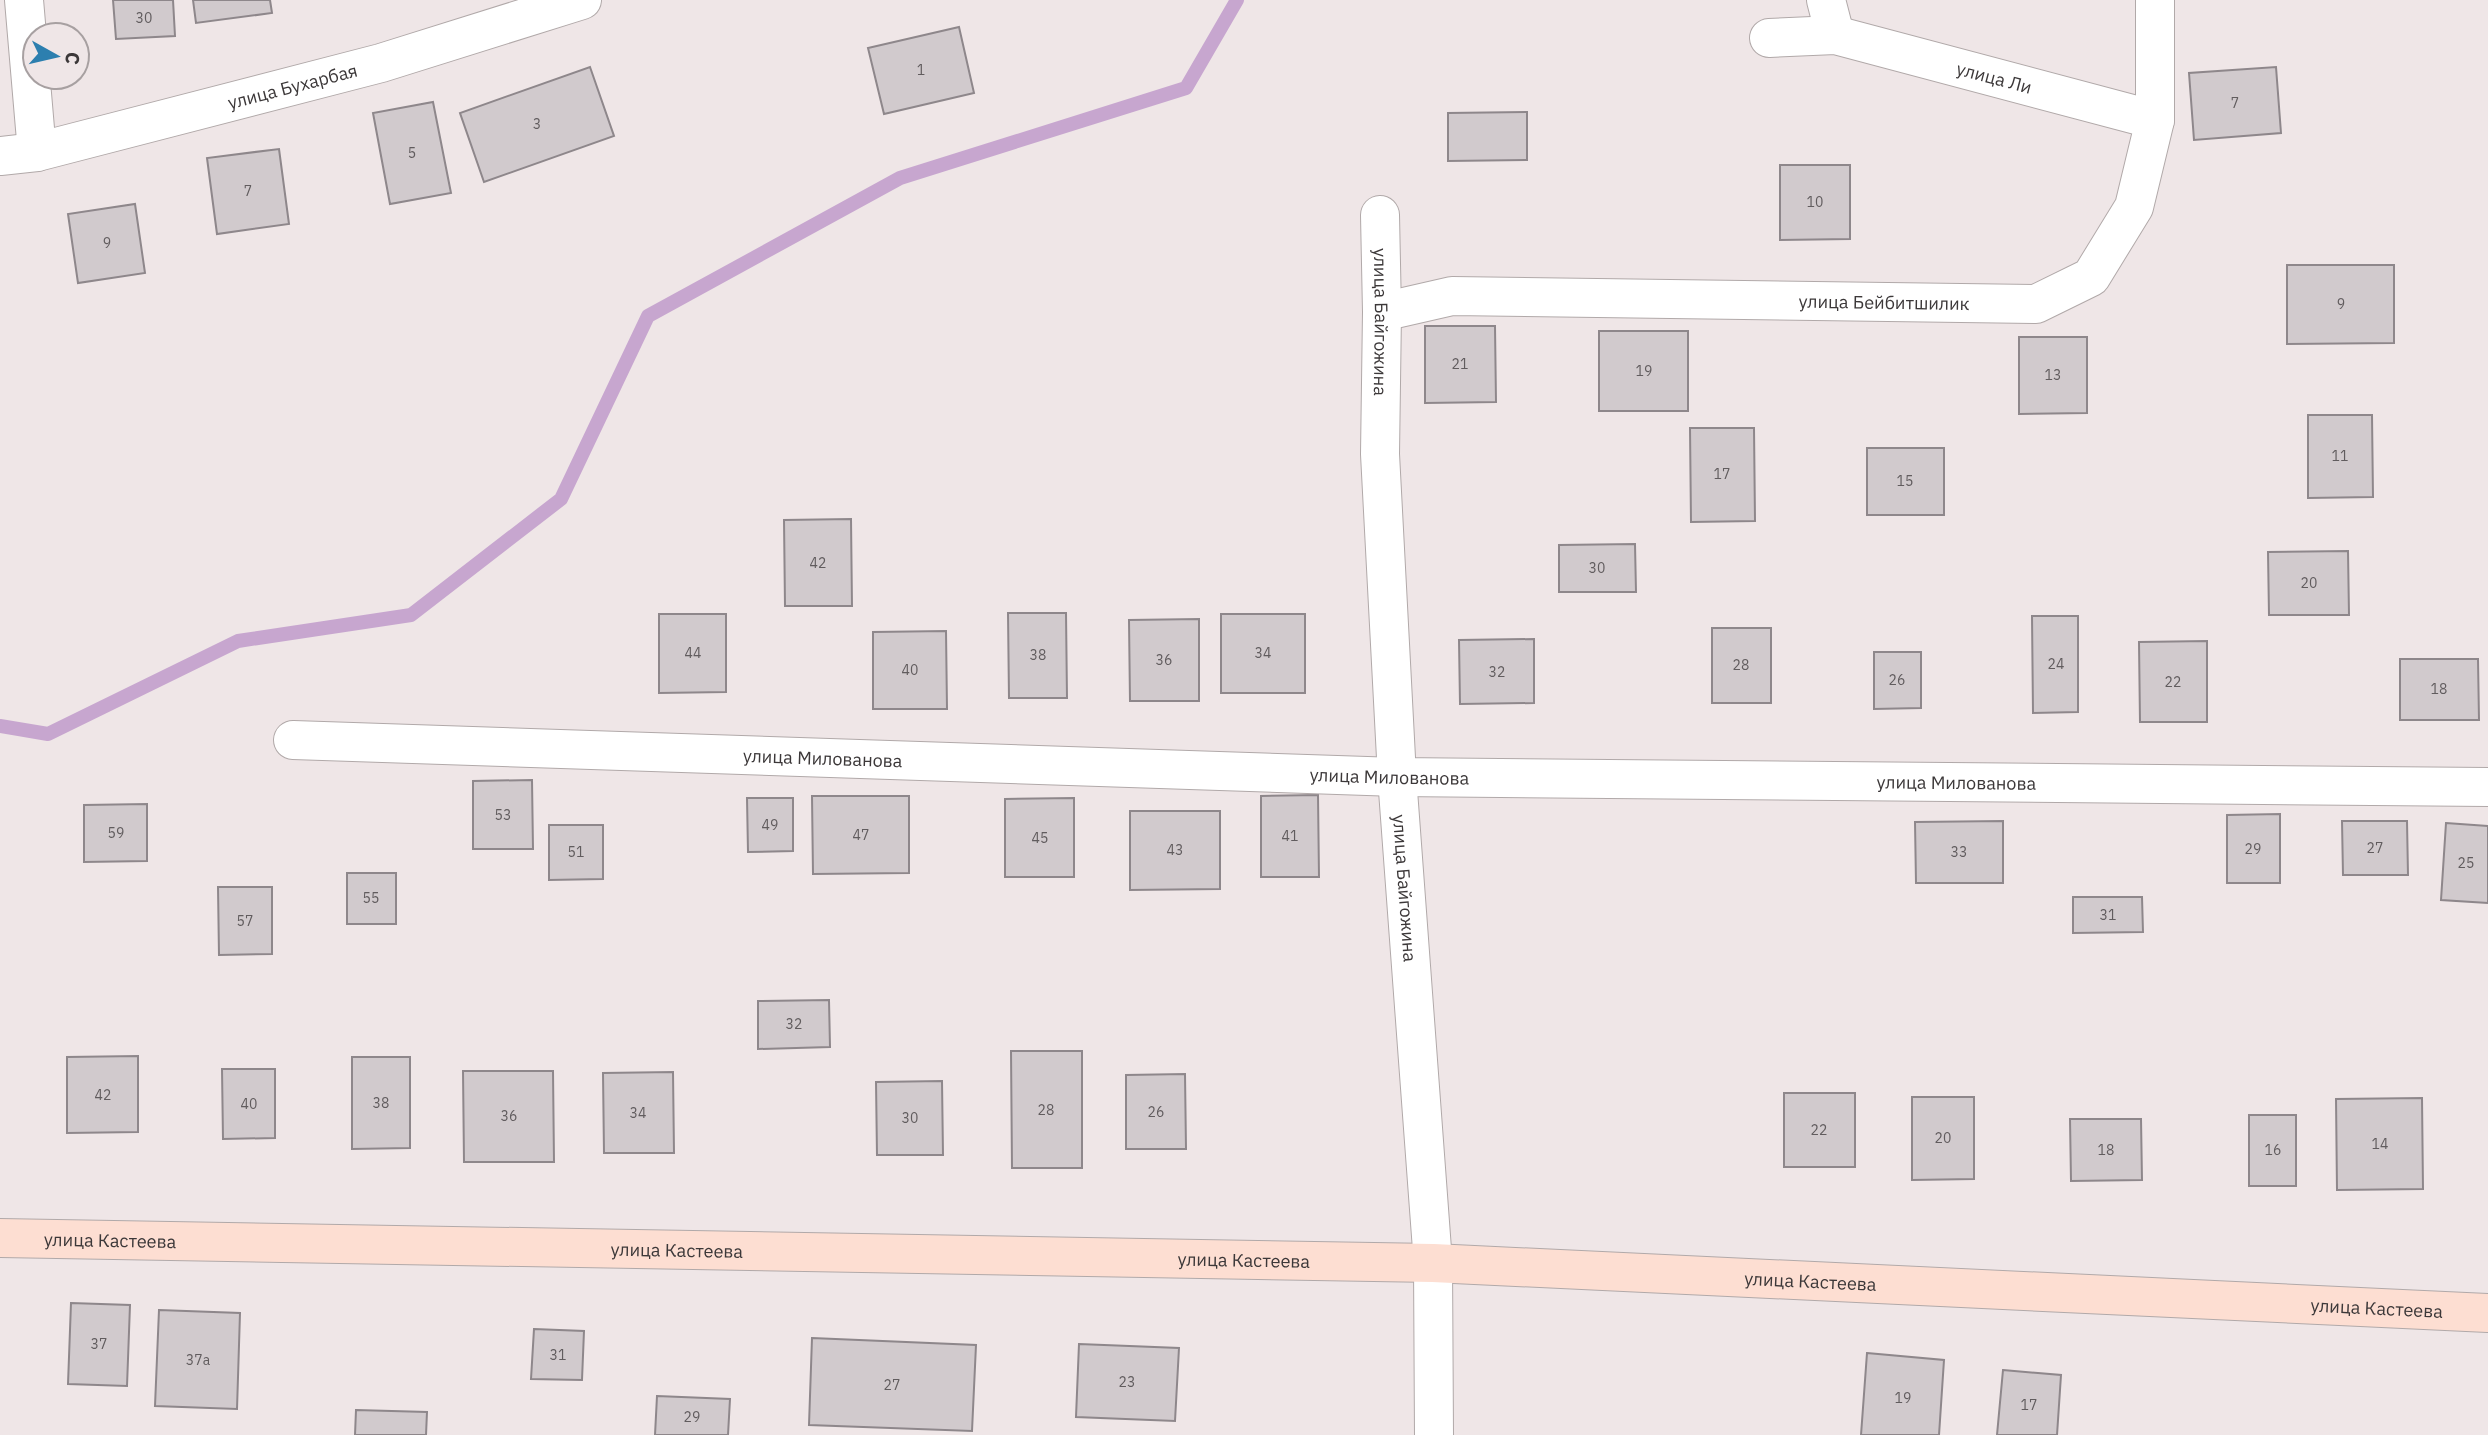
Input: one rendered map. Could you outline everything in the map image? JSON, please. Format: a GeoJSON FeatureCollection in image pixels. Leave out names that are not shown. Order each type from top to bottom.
{"type":"FeatureCollection","features":[{"type":"Feature","properties":{"kind":"street"},"geometry":{"type":"LineString","coordinates":[[24,0],[37,152]]}},
{"type":"Feature","properties":{"kind":"street","name":"улица Бухарбая"},"geometry":{"type":"LineString","coordinates":[[0,156],[37,152],[381,62],[582,0]]}},
{"type":"Feature","properties":{"kind":"street","name":"улица Бейбитшилик"},"geometry":{"type":"LineString","coordinates":[[1382,312],[1452,296],[2036,304],[2091,277],[2134,207],[2155,120],[2155,0]]}},
{"type":"Feature","properties":{"kind":"street","name":"улица Ли"},"geometry":{"type":"LineString","coordinates":[[1769,38],[1831,17],[2155,120]]}},
{"type":"Feature","properties":{"kind":"street","name":"улица Байгожина"},"geometry":{"type":"LineString","coordinates":[[1380,215],[1380,454],[1397,777],[1433,1263],[1434,1435]]}},
{"type":"Feature","properties":{"kind":"street","name":"улица Милованова"},"geometry":{"type":"LineString","coordinates":[[293,740],[1397,777],[2488,788]]}},
{"type":"Feature","properties":{"kind":"street","name":"улица Кастеева"},"geometry":{"type":"LineString","coordinates":[[0,1238],[1433,1263],[2488,1313]]}},
{"type":"Feature","properties":{"kind":"building"},"geometry":{"type":"Polygon","coordinates":[[[113,0],[173,0],[175,36],[116,39],[113,0]]]}},
{"type":"Feature","properties":{"kind":"building"},"geometry":{"type":"Polygon","coordinates":[[[193,0],[270,0],[272,13],[196,23],[193,0]]]}},
{"type":"Feature","properties":{"kind":"building"},"geometry":{"type":"Polygon","coordinates":[[[959,27],[974,93],[884,114],[868,48],[959,27]]]}},
{"type":"Feature","properties":{"kind":"building"},"geometry":{"type":"Polygon","coordinates":[[[590,67],[614,136],[484,182],[460,113],[590,67]]]}},
{"type":"Feature","properties":{"kind":"building"},"geometry":{"type":"Polygon","coordinates":[[[2276,67],[2281,133],[2194,140],[2189,73],[2276,67]]]}},
{"type":"Feature","properties":{"kind":"building"},"geometry":{"type":"Polygon","coordinates":[[[433,102],[451,193],[390,204],[373,113],[433,102]]]}},
{"type":"Feature","properties":{"kind":"building"},"geometry":{"type":"Polygon","coordinates":[[[1527,112],[1527,160],[1448,161],[1448,113],[1527,112]]]}},
{"type":"Feature","properties":{"kind":"building"},"geometry":{"type":"Polygon","coordinates":[[[279,149],[289,224],[217,234],[207,158],[279,149]]]}},
{"type":"Feature","properties":{"kind":"building"},"geometry":{"type":"Polygon","coordinates":[[[1780,165],[1850,165],[1850,239],[1780,240],[1780,165]]]}},
{"type":"Feature","properties":{"kind":"building"},"geometry":{"type":"Polygon","coordinates":[[[135,204],[145,273],[78,283],[68,214],[135,204]]]}},
{"type":"Feature","properties":{"kind":"building"},"geometry":{"type":"Polygon","coordinates":[[[2287,265],[2394,265],[2394,343],[2287,344],[2287,265]]]}},
{"type":"Feature","properties":{"kind":"building"},"geometry":{"type":"Polygon","coordinates":[[[1425,326],[1495,326],[1496,402],[1425,403],[1425,326]]]}},
{"type":"Feature","properties":{"kind":"building"},"geometry":{"type":"Polygon","coordinates":[[[1599,331],[1688,331],[1688,411],[1599,411],[1599,331]]]}},
{"type":"Feature","properties":{"kind":"building"},"geometry":{"type":"Polygon","coordinates":[[[2019,337],[2087,337],[2087,413],[2019,414],[2019,337]]]}},
{"type":"Feature","properties":{"kind":"building"},"geometry":{"type":"Polygon","coordinates":[[[2308,415],[2372,415],[2373,497],[2308,498],[2308,415]]]}},
{"type":"Feature","properties":{"kind":"building"},"geometry":{"type":"Polygon","coordinates":[[[1690,428],[1754,428],[1755,521],[1691,522],[1690,428]]]}},
{"type":"Feature","properties":{"kind":"building"},"geometry":{"type":"Polygon","coordinates":[[[1867,448],[1944,448],[1944,515],[1867,515],[1867,448]]]}},
{"type":"Feature","properties":{"kind":"building"},"geometry":{"type":"Polygon","coordinates":[[[851,519],[852,606],[785,606],[784,520],[851,519]]]}},
{"type":"Feature","properties":{"kind":"building"},"geometry":{"type":"Polygon","coordinates":[[[1635,544],[1636,592],[1559,592],[1559,545],[1635,544]]]}},
{"type":"Feature","properties":{"kind":"building"},"geometry":{"type":"Polygon","coordinates":[[[2348,551],[2349,615],[2269,615],[2268,552],[2348,551]]]}},
{"type":"Feature","properties":{"kind":"building"},"geometry":{"type":"Polygon","coordinates":[[[1008,613],[1066,613],[1067,698],[1009,698],[1008,613]]]}},
{"type":"Feature","properties":{"kind":"building"},"geometry":{"type":"Polygon","coordinates":[[[659,614],[726,614],[726,692],[659,693],[659,614]]]}},
{"type":"Feature","properties":{"kind":"building"},"geometry":{"type":"Polygon","coordinates":[[[1221,614],[1305,614],[1305,693],[1221,693],[1221,614]]]}},
{"type":"Feature","properties":{"kind":"building"},"geometry":{"type":"Polygon","coordinates":[[[2032,616],[2078,616],[2078,712],[2033,713],[2032,616]]]}},
{"type":"Feature","properties":{"kind":"building"},"geometry":{"type":"Polygon","coordinates":[[[1199,619],[1199,701],[1130,701],[1129,620],[1199,619]]]}},
{"type":"Feature","properties":{"kind":"building"},"geometry":{"type":"Polygon","coordinates":[[[1712,628],[1771,628],[1771,703],[1712,703],[1712,628]]]}},
{"type":"Feature","properties":{"kind":"building"},"geometry":{"type":"Polygon","coordinates":[[[946,631],[947,709],[873,709],[873,632],[946,631]]]}},
{"type":"Feature","properties":{"kind":"building"},"geometry":{"type":"Polygon","coordinates":[[[1534,639],[1534,703],[1460,704],[1459,640],[1534,639]]]}},
{"type":"Feature","properties":{"kind":"building"},"geometry":{"type":"Polygon","coordinates":[[[2207,641],[2207,722],[2140,722],[2139,642],[2207,641]]]}},
{"type":"Feature","properties":{"kind":"building"},"geometry":{"type":"Polygon","coordinates":[[[1874,652],[1921,652],[1921,708],[1874,709],[1874,652]]]}},
{"type":"Feature","properties":{"kind":"building"},"geometry":{"type":"Polygon","coordinates":[[[2400,659],[2478,659],[2479,720],[2400,720],[2400,659]]]}},
{"type":"Feature","properties":{"kind":"building"},"geometry":{"type":"Polygon","coordinates":[[[532,780],[533,849],[473,849],[473,781],[532,780]]]}},
{"type":"Feature","properties":{"kind":"building"},"geometry":{"type":"Polygon","coordinates":[[[1318,795],[1319,877],[1261,877],[1261,796],[1318,795]]]}},
{"type":"Feature","properties":{"kind":"building"},"geometry":{"type":"Polygon","coordinates":[[[812,796],[909,796],[909,873],[813,874],[812,796]]]}},
{"type":"Feature","properties":{"kind":"building"},"geometry":{"type":"Polygon","coordinates":[[[747,798],[793,798],[793,851],[748,852],[747,798]]]}},
{"type":"Feature","properties":{"kind":"building"},"geometry":{"type":"Polygon","coordinates":[[[1074,798],[1074,877],[1005,877],[1005,799],[1074,798]]]}},
{"type":"Feature","properties":{"kind":"building"},"geometry":{"type":"Polygon","coordinates":[[[147,804],[147,861],[84,862],[84,805],[147,804]]]}},
{"type":"Feature","properties":{"kind":"building"},"geometry":{"type":"Polygon","coordinates":[[[1130,811],[1220,811],[1220,889],[1130,890],[1130,811]]]}},
{"type":"Feature","properties":{"kind":"building"},"geometry":{"type":"Polygon","coordinates":[[[2280,814],[2280,883],[2227,883],[2227,815],[2280,814]]]}},
{"type":"Feature","properties":{"kind":"building"},"geometry":{"type":"Polygon","coordinates":[[[2003,821],[2003,883],[1916,883],[1915,822],[2003,821]]]}},
{"type":"Feature","properties":{"kind":"building"},"geometry":{"type":"Polygon","coordinates":[[[2342,821],[2407,821],[2408,875],[2343,875],[2342,821]]]}},
{"type":"Feature","properties":{"kind":"building"},"geometry":{"type":"Polygon","coordinates":[[[2446,823],[2488,826],[2488,903],[2441,900],[2446,823]]]}},
{"type":"Feature","properties":{"kind":"building"},"geometry":{"type":"Polygon","coordinates":[[[549,825],[603,825],[603,879],[549,880],[549,825]]]}},
{"type":"Feature","properties":{"kind":"building"},"geometry":{"type":"Polygon","coordinates":[[[347,873],[396,873],[396,924],[347,924],[347,873]]]}},
{"type":"Feature","properties":{"kind":"building"},"geometry":{"type":"Polygon","coordinates":[[[218,887],[272,887],[272,954],[219,955],[218,887]]]}},
{"type":"Feature","properties":{"kind":"building"},"geometry":{"type":"Polygon","coordinates":[[[2073,897],[2142,897],[2143,932],[2073,933],[2073,897]]]}},
{"type":"Feature","properties":{"kind":"building"},"geometry":{"type":"Polygon","coordinates":[[[829,1000],[830,1047],[758,1049],[758,1001],[829,1000]]]}},
{"type":"Feature","properties":{"kind":"building"},"geometry":{"type":"Polygon","coordinates":[[[1011,1051],[1082,1051],[1082,1168],[1012,1168],[1011,1051]]]}},
{"type":"Feature","properties":{"kind":"building"},"geometry":{"type":"Polygon","coordinates":[[[138,1056],[138,1132],[67,1133],[67,1057],[138,1056]]]}},
{"type":"Feature","properties":{"kind":"building"},"geometry":{"type":"Polygon","coordinates":[[[352,1057],[410,1057],[410,1148],[352,1149],[352,1057]]]}},
{"type":"Feature","properties":{"kind":"building"},"geometry":{"type":"Polygon","coordinates":[[[222,1069],[275,1069],[275,1138],[223,1139],[222,1069]]]}},
{"type":"Feature","properties":{"kind":"building"},"geometry":{"type":"Polygon","coordinates":[[[463,1071],[553,1071],[554,1162],[464,1162],[463,1071]]]}},
{"type":"Feature","properties":{"kind":"building"},"geometry":{"type":"Polygon","coordinates":[[[673,1072],[674,1153],[604,1153],[603,1073],[673,1072]]]}},
{"type":"Feature","properties":{"kind":"building"},"geometry":{"type":"Polygon","coordinates":[[[1185,1074],[1186,1149],[1126,1149],[1126,1075],[1185,1074]]]}},
{"type":"Feature","properties":{"kind":"building"},"geometry":{"type":"Polygon","coordinates":[[[942,1081],[943,1155],[877,1155],[876,1082],[942,1081]]]}},
{"type":"Feature","properties":{"kind":"building"},"geometry":{"type":"Polygon","coordinates":[[[1784,1093],[1855,1093],[1855,1167],[1784,1167],[1784,1093]]]}},
{"type":"Feature","properties":{"kind":"building"},"geometry":{"type":"Polygon","coordinates":[[[1912,1097],[1974,1097],[1974,1179],[1912,1180],[1912,1097]]]}},
{"type":"Feature","properties":{"kind":"building"},"geometry":{"type":"Polygon","coordinates":[[[2422,1098],[2423,1189],[2337,1190],[2336,1099],[2422,1098]]]}},
{"type":"Feature","properties":{"kind":"building"},"geometry":{"type":"Polygon","coordinates":[[[2249,1115],[2296,1115],[2296,1186],[2249,1186],[2249,1115]]]}},
{"type":"Feature","properties":{"kind":"building"},"geometry":{"type":"Polygon","coordinates":[[[2070,1119],[2141,1119],[2142,1180],[2071,1181],[2070,1119]]]}},
{"type":"Feature","properties":{"kind":"building"},"geometry":{"type":"Polygon","coordinates":[[[71,1303],[130,1305],[127,1386],[68,1384],[71,1303]]]}},
{"type":"Feature","properties":{"kind":"building"},"geometry":{"type":"Polygon","coordinates":[[[159,1310],[240,1313],[237,1409],[155,1406],[159,1310]]]}},
{"type":"Feature","properties":{"kind":"building"},"geometry":{"type":"Polygon","coordinates":[[[534,1329],[584,1331],[582,1380],[531,1379],[534,1329]]]}},
{"type":"Feature","properties":{"kind":"building"},"geometry":{"type":"Polygon","coordinates":[[[812,1338],[976,1345],[972,1431],[809,1425],[812,1338]]]}},
{"type":"Feature","properties":{"kind":"building"},"geometry":{"type":"Polygon","coordinates":[[[1079,1344],[1179,1348],[1175,1421],[1076,1417],[1079,1344]]]}},
{"type":"Feature","properties":{"kind":"building"},"geometry":{"type":"Polygon","coordinates":[[[1867,1353],[1944,1360],[1939,1435],[1861,1435],[1867,1353]]]}},
{"type":"Feature","properties":{"kind":"building"},"geometry":{"type":"Polygon","coordinates":[[[2003,1370],[2061,1375],[2057,1435],[1997,1435],[2003,1370]]]}},
{"type":"Feature","properties":{"kind":"building"},"geometry":{"type":"Polygon","coordinates":[[[657,1396],[730,1399],[728,1435],[655,1435],[657,1396]]]}},
{"type":"Feature","properties":{"kind":"building"},"geometry":{"type":"Polygon","coordinates":[[[356,1410],[427,1412],[426,1435],[355,1435],[356,1410]]]}},
{"type":"Feature","properties":{"kind":"waterway"},"geometry":{"type":"LineString","coordinates":[[0,726],[48,734],[238,641],[411,615],[561,499],[648,316],[900,178],[1186,88],[1237,0]]}}]}
